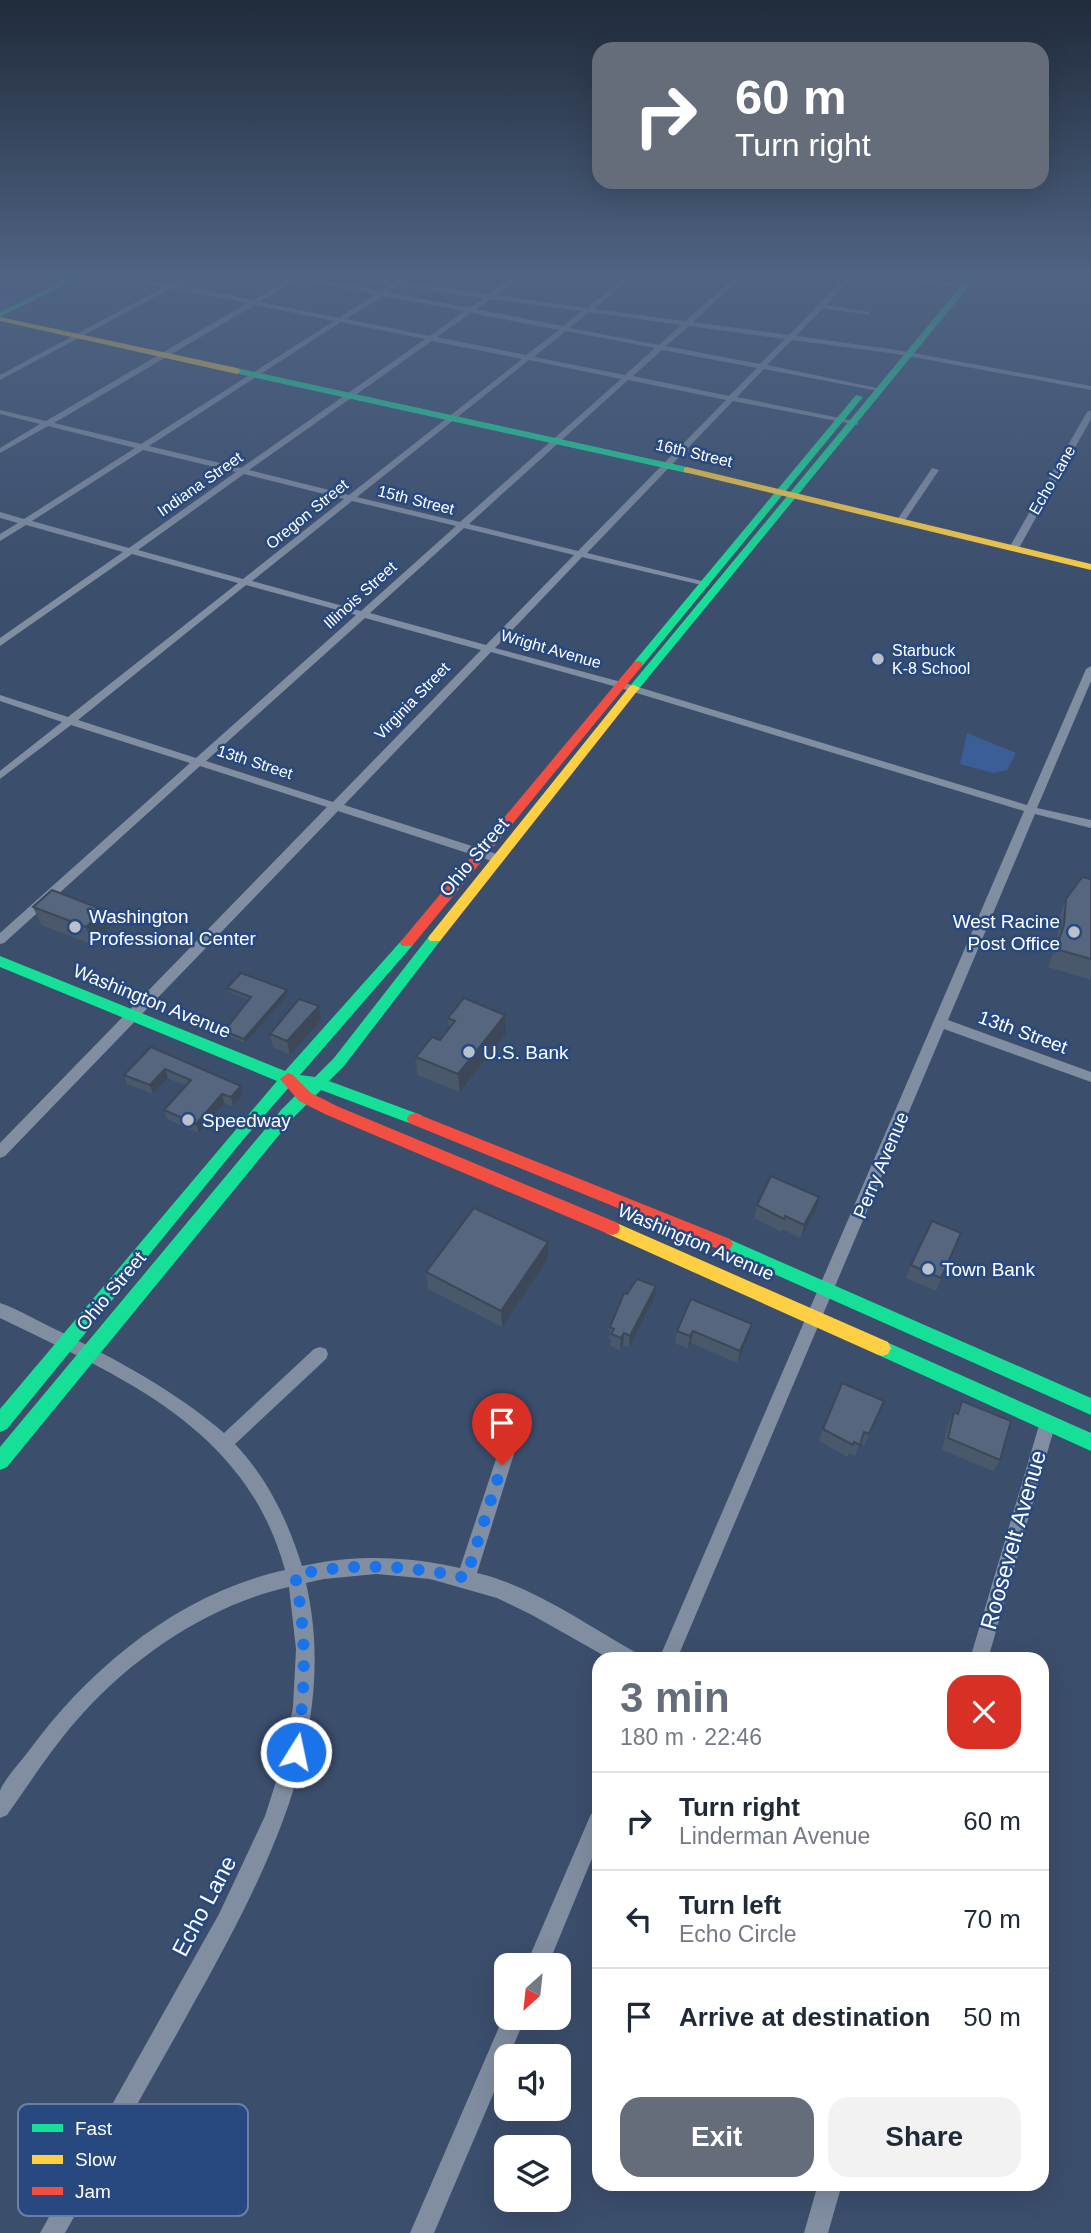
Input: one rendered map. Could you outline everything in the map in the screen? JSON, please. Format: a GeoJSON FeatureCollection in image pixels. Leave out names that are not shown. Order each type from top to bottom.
{"type":"FeatureCollection","features":[{"type":"Feature","properties":{"kind":"street"},"geometry":{"type":"LineString","coordinates":[[0,451],[123,379]]}},
{"type":"Feature","properties":{"kind":"street"},"geometry":{"type":"LineString","coordinates":[[0,538],[247,379]]}},
{"type":"Feature","properties":{"kind":"street","name":"16th Street"},"geometry":{"type":"LineString","coordinates":[[273,379],[788,492],[1091,567]]}},
{"type":"Feature","properties":{"kind":"street","name":"Indiana Street"},"geometry":{"type":"LineString","coordinates":[[0,643],[372,379]]}},
{"type":"Feature","properties":{"kind":"street","name":"Oregon Street"},"geometry":{"type":"LineString","coordinates":[[0,776],[499,379]]}},
{"type":"Feature","properties":{"kind":"street","name":"Illinois Street"},"geometry":{"type":"LineString","coordinates":[[0,940],[624,379]]}},
{"type":"Feature","properties":{"kind":"street"},"geometry":{"type":"LineString","coordinates":[[637,379],[847,421]]}},
{"type":"Feature","properties":{"kind":"street","name":"Virginia Street"},"geometry":{"type":"LineString","coordinates":[[0,1152],[748,379]]}},
{"type":"Feature","properties":{"kind":"street"},"geometry":{"type":"LineString","coordinates":[[828,379],[873,388]]}},
{"type":"Feature","properties":{"kind":"street","name":"Ohio Street"},"geometry":{"type":"LineString","coordinates":[[0,1423],[236,1137],[374,983],[628,687],[881,379]]}},
{"type":"Feature","properties":{"kind":"street"},"geometry":{"type":"LineString","coordinates":[[1044,379],[1091,388]]}},
{"type":"Feature","properties":{"kind":"street","name":"15th Street"},"geometry":{"type":"LineString","coordinates":[[0,412],[704,584]]}},
{"type":"Feature","properties":{"kind":"street","name":"Echo Lane"},"geometry":{"type":"LineString","coordinates":[[1014,548],[1091,412]]}},
{"type":"Feature","properties":{"kind":"street"},"geometry":{"type":"LineString","coordinates":[[901,520],[935,470]]}},
{"type":"Feature","properties":{"kind":"street","name":"Ohio Street"},"geometry":{"type":"LineString","coordinates":[[675,631],[704,584],[788,492]]}},
{"type":"Feature","properties":{"kind":"street","name":"Wright Avenue"},"geometry":{"type":"LineString","coordinates":[[0,515],[628,687],[1032,810],[1091,824]]}},
{"type":"Feature","properties":{"kind":"street","name":"Perry Avenue"},"geometry":{"type":"LineString","coordinates":[[671,1652],[1091,669]]}},
{"type":"Feature","properties":{"kind":"street","name":"Ohio Street"},"geometry":{"type":"LineString","coordinates":[[0,1461],[305,1097],[339,1062],[499,859],[628,687]]}},
{"type":"Feature","properties":{"kind":"street","name":"13th Street"},"geometry":{"type":"LineString","coordinates":[[0,698],[499,859]]}},
{"type":"Feature","properties":{"kind":"street","name":"Washington Avenue"},"geometry":{"type":"LineString","coordinates":[[0,961],[288,1079],[318,1083],[671,1222],[1091,1407]]}},
{"type":"Feature","properties":{"kind":"street","name":"13th Street"},"geometry":{"type":"LineString","coordinates":[[942,1023],[1091,1077]]}},
{"type":"Feature","properties":{"kind":"street","name":"Washington Avenue"},"geometry":{"type":"LineString","coordinates":[[288,1079],[305,1097],[449,1162],[648,1243],[815,1316],[1091,1442]]}},
{"type":"Feature","properties":{"kind":"street"},"geometry":{"type":"LineString","coordinates":[[449,1162],[463,1157],[515,1175],[579,1185]]}},
{"type":"Feature","properties":{"kind":"street"},"geometry":{"type":"LineString","coordinates":[[523,1193],[601,1207],[656,1229],[666,1229],[671,1222]]}},
{"type":"Feature","properties":{"kind":"street"},"geometry":{"type":"LineString","coordinates":[[648,1243],[677,1246],[701,1253],[794,1291],[818,1294],[828,1289]]}},
{"type":"Feature","properties":{"kind":"street","name":"Echo Lane"},"geometry":{"type":"LineString","coordinates":[[0,1310],[67,1343],[175,1404],[224,1444],[266,1500],[279,1525],[295,1575],[305,1646],[304,1692],[296,1752],[273,1827],[237,1904],[125,2104]]}},
{"type":"Feature","properties":{"kind":"street"},"geometry":{"type":"LineString","coordinates":[[815,1316],[826,1310],[837,1311],[923,1350],[1001,1367]]}},
{"type":"Feature","properties":{"kind":"street"},"geometry":{"type":"LineString","coordinates":[[224,1444],[320,1354]]}},
{"type":"Feature","properties":{"kind":"street","name":"Roosevelt Avenue"},"geometry":{"type":"LineString","coordinates":[[981,1652],[1048,1422]]}},
{"type":"Feature","properties":{"kind":"street"},"geometry":{"type":"LineString","coordinates":[[466,1578],[510,1441]]}},
{"type":"Feature","properties":{"kind":"street"},"geometry":{"type":"LineString","coordinates":[[0,1808],[65,1719],[89,1693],[141,1648],[224,1598],[295,1575],[370,1565],[428,1570],[466,1578],[520,1599],[615,1652]]}},
{"type":"Feature","properties":{"kind":"street"},"geometry":{"type":"LineString","coordinates":[[542,1953],[592,1835]]}},
{"type":"Feature","properties":{"kind":"street"},"geometry":{"type":"LineString","coordinates":[[422,2233],[509,2030]]}},
{"type":"Feature","properties":{"kind":"street"},"geometry":{"type":"LineString","coordinates":[[816,2233],[828,2191]]}},
{"type":"Feature","properties":{"kind":"street","name":"Echo Lane"},"geometry":{"type":"LineString","coordinates":[[52,2233],[62,2216]]}},
{"type":"Feature","properties":{"kind":"shaded area"},"geometry":{"type":"Polygon","coordinates":[[[967,733],[1016,753],[1007,770],[993,773],[960,764],[967,733]]]}},
{"type":"Feature","properties":{"kind":"building","name":"West Racine Post Office"},"geometry":{"type":"Polygon","coordinates":[[[1082,877],[1091,879],[1091,959],[1056,949],[1064,925],[1066,899],[1082,877]]]}},
{"type":"Feature","properties":{"kind":"building"},"geometry":{"type":"Polygon","coordinates":[[[52,890],[104,910],[86,927],[33,907],[52,890]]]}},
{"type":"Feature","properties":{"kind":"building"},"geometry":{"type":"Polygon","coordinates":[[[241,973],[287,990],[244,1039],[224,1031],[251,997],[227,988],[241,973]]]}},
{"type":"Feature","properties":{"kind":"building"},"geometry":{"type":"Polygon","coordinates":[[[464,998],[505,1015],[458,1074],[416,1057],[432,1037],[440,1040],[455,1021],[448,1018],[464,998]]]}},
{"type":"Feature","properties":{"kind":"building"},"geometry":{"type":"Polygon","coordinates":[[[299,999],[319,1006],[287,1041],[270,1034],[299,999]]]}},
{"type":"Feature","properties":{"kind":"building"},"geometry":{"type":"Polygon","coordinates":[[[151,1047],[241,1086],[231,1097],[222,1094],[196,1124],[164,1110],[191,1080],[165,1069],[150,1085],[124,1075],[151,1047]]]}},
{"type":"Feature","properties":{"kind":"building"},"geometry":{"type":"Polygon","coordinates":[[[771,1176],[819,1197],[804,1225],[785,1216],[784,1219],[757,1205],[771,1176]]]}},
{"type":"Feature","properties":{"kind":"building"},"geometry":{"type":"Polygon","coordinates":[[[474,1208],[548,1242],[501,1311],[426,1272],[474,1208]]]}},
{"type":"Feature","properties":{"kind":"building","name":"Town Bank"},"geometry":{"type":"Polygon","coordinates":[[[932,1221],[961,1233],[941,1278],[911,1265],[932,1221]]]}},
{"type":"Feature","properties":{"kind":"building"},"geometry":{"type":"Polygon","coordinates":[[[637,1279],[656,1286],[630,1336],[624,1333],[621,1338],[611,1334],[614,1329],[610,1327],[624,1293],[627,1294],[637,1279]]]}},
{"type":"Feature","properties":{"kind":"building"},"geometry":{"type":"Polygon","coordinates":[[[691,1299],[752,1324],[740,1351],[693,1331],[690,1336],[677,1331],[691,1299]]]}},
{"type":"Feature","properties":{"kind":"building"},"geometry":{"type":"Polygon","coordinates":[[[842,1383],[884,1401],[869,1434],[864,1432],[860,1445],[854,1442],[853,1445],[823,1429],[842,1383]]]}},
{"type":"Feature","properties":{"kind":"building"},"geometry":{"type":"Polygon","coordinates":[[[962,1401],[1011,1421],[1000,1460],[948,1438],[954,1412],[958,1414],[962,1401]]]}},
{"type":"Feature","properties":{"kind":"traffic: fast"},"geometry":{"type":"LineString","coordinates":[[274,379],[687,470]]}},
{"type":"Feature","properties":{"kind":"traffic: fast"},"geometry":{"type":"LineString","coordinates":[[634,688],[888,379]]}},
{"type":"Feature","properties":{"kind":"traffic: fast"},"geometry":{"type":"LineString","coordinates":[[638,664],[859,397]]}},
{"type":"Feature","properties":{"kind":"traffic: fast"},"geometry":{"type":"LineString","coordinates":[[0,1461],[287,1114],[339,1062],[435,938]]}},
{"type":"Feature","properties":{"kind":"traffic: fast"},"geometry":{"type":"LineString","coordinates":[[0,1423],[236,1137],[407,943]]}},
{"type":"Feature","properties":{"kind":"traffic: fast"},"geometry":{"type":"LineString","coordinates":[[0,961],[288,1079],[318,1083],[415,1119]]}},
{"type":"Feature","properties":{"kind":"traffic: fast"},"geometry":{"type":"LineString","coordinates":[[724,1244],[1091,1407]]}},
{"type":"Feature","properties":{"kind":"traffic: fast"},"geometry":{"type":"LineString","coordinates":[[882,1348],[1091,1442]]}},
{"type":"Feature","properties":{"kind":"traffic: slow"},"geometry":{"type":"LineString","coordinates":[[687,470],[1091,567]]}},
{"type":"Feature","properties":{"kind":"traffic: slow"},"geometry":{"type":"LineString","coordinates":[[435,938],[634,688]]}},
{"type":"Feature","properties":{"kind":"traffic: slow"},"geometry":{"type":"LineString","coordinates":[[612,1228],[882,1348]]}},
{"type":"Feature","properties":{"kind":"traffic: jam"},"geometry":{"type":"LineString","coordinates":[[407,943],[638,664]]}},
{"type":"Feature","properties":{"kind":"traffic: jam"},"geometry":{"type":"LineString","coordinates":[[288,1079],[305,1097],[333,1111],[612,1228]]}},
{"type":"Feature","properties":{"kind":"traffic: jam"},"geometry":{"type":"LineString","coordinates":[[415,1119],[724,1244]]}},
{"type":"Feature","properties":{"kind":"place","name":"Starbuck K-8 School"},"geometry":{"type":"Point","coordinates":[878,659]}},
{"type":"Feature","properties":{"kind":"place","name":"Washington Professional Center"},"geometry":{"type":"Point","coordinates":[75,927]}},
{"type":"Feature","properties":{"kind":"place","name":"West Racine Post Office"},"geometry":{"type":"Point","coordinates":[1074,932]}},
{"type":"Feature","properties":{"kind":"place","name":"U.S. Bank"},"geometry":{"type":"Point","coordinates":[469,1052]}},
{"type":"Feature","properties":{"kind":"place","name":"Speedway"},"geometry":{"type":"Point","coordinates":[188,1120]}},
{"type":"Feature","properties":{"kind":"place","name":"Town Bank"},"geometry":{"type":"Point","coordinates":[928,1269]}},
{"type":"Feature","properties":{"kind":"route"},"geometry":{"type":"LineString","coordinates":[[296,1752],[305,1680],[305,1646],[303,1613],[295,1575],[370,1565],[399,1566],[466,1578],[502,1465]]}}]}
